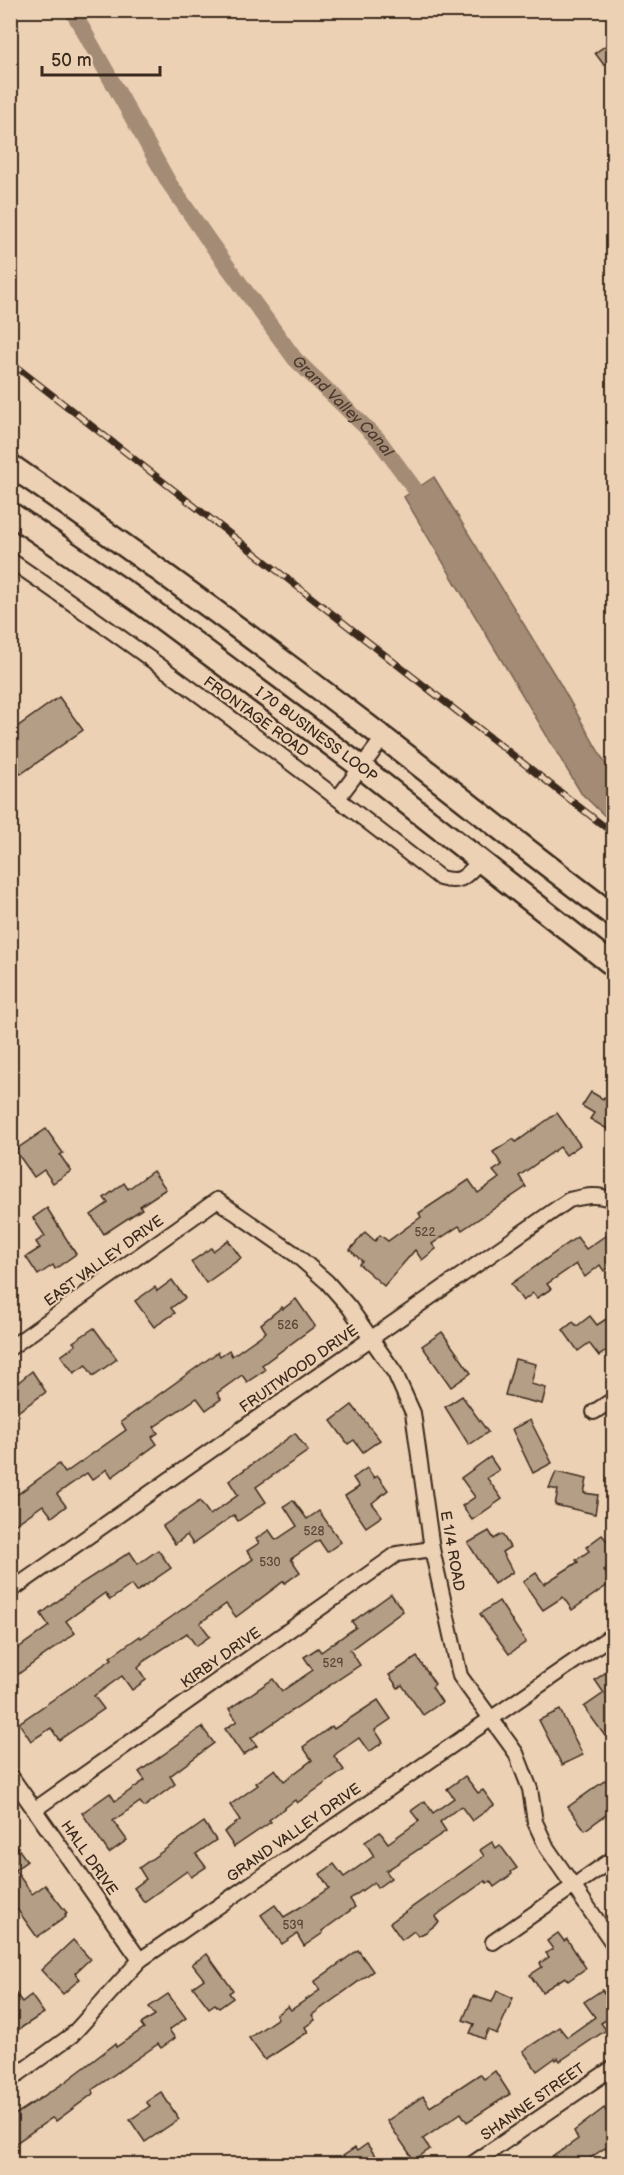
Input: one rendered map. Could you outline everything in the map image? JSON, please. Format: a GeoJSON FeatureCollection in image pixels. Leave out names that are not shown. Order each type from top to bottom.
{"type":"FeatureCollection","features":[{"type":"Feature","properties":{"kind":"main road"},"geometry":{"type":"LineString","coordinates":[[10,465],[96,524],[384,737],[614,916]]}},
{"type":"Feature","properties":{"kind":"main road","name":"I 70 BUSINESS LOOP"},"geometry":{"type":"LineString","coordinates":[[10,513],[137,600],[361,767],[614,966]]}},
{"type":"Feature","properties":{"kind":"street","name":"FRONTAGE ROAD"},"geometry":{"type":"LineString","coordinates":[[10,560],[338,798],[440,878],[451,881],[459,880],[479,862]]}},
{"type":"Feature","properties":{"kind":"street"},"geometry":{"type":"LineString","coordinates":[[338,798],[384,737]]}},
{"type":"Feature","properties":{"kind":"street","name":"FRUITWOOD DRIVE"},"geometry":{"type":"LineString","coordinates":[[10,1591],[570,1200],[589,1195],[604,1196],[614,1201]]}},
{"type":"Feature","properties":{"kind":"street","name":"E 1/4 ROAD"},"geometry":{"type":"LineString","coordinates":[[217,1200],[295,1254],[327,1282],[349,1306],[395,1373],[413,1413],[432,1549],[460,1676],[516,1753],[530,1790],[535,1822],[547,1848],[614,1945]]}},
{"type":"Feature","properties":{"kind":"street","name":"EAST VALLEY DRIVE"},"geometry":{"type":"LineString","coordinates":[[10,1348],[217,1200]]}},
{"type":"Feature","properties":{"kind":"street"},"geometry":{"type":"LineString","coordinates":[[594,1412],[614,1399]]}},
{"type":"Feature","properties":{"kind":"street","name":"KIRBY DRIVE"},"geometry":{"type":"LineString","coordinates":[[34,1810],[397,1554],[432,1549]]}},
{"type":"Feature","properties":{"kind":"street","name":"GRAND VALLEY DRIVE"},"geometry":{"type":"LineString","coordinates":[[10,2080],[72,2036],[140,1960],[614,1634]]}},
{"type":"Feature","properties":{"kind":"street","name":"HALL DRIVE"},"geometry":{"type":"LineString","coordinates":[[10,1775],[140,1960]]}},
{"type":"Feature","properties":{"kind":"street"},"geometry":{"type":"LineString","coordinates":[[493,1942],[614,1858]]}},
{"type":"Feature","properties":{"kind":"street","name":"SHANNE STREET"},"geometry":{"type":"LineString","coordinates":[[472,2164],[612,2070]]}},
{"type":"Feature","properties":{"kind":"shaded area"},"geometry":{"type":"Polygon","coordinates":[[[434,477],[559,682],[613,777],[613,824],[581,793],[404,497],[434,477]]]}},
{"type":"Feature","properties":{"kind":"building"},"geometry":{"type":"Polygon","coordinates":[[[614,40],[614,58],[604,65],[595,53],[614,40]]]}},
{"type":"Feature","properties":{"kind":"building"},"geometry":{"type":"Polygon","coordinates":[[[59,697],[83,730],[21,774],[10,759],[10,732],[59,697]]]}},
{"type":"Feature","properties":{"kind":"building"},"geometry":{"type":"Polygon","coordinates":[[[591,1092],[614,1102],[614,1133],[590,1119],[594,1113],[582,1106],[591,1092]]]}},
{"type":"Feature","properties":{"kind":"building"},"geometry":{"type":"Polygon","coordinates":[[[557,1113],[580,1145],[566,1155],[560,1147],[519,1176],[526,1187],[462,1230],[459,1226],[432,1244],[436,1249],[422,1260],[415,1250],[384,1286],[359,1264],[362,1261],[350,1250],[365,1232],[375,1241],[380,1235],[388,1241],[421,1217],[419,1213],[469,1180],[478,1193],[499,1178],[493,1171],[502,1165],[493,1152],[513,1139],[516,1142],[557,1113]]]}},
{"type":"Feature","properties":{"kind":"building"},"geometry":{"type":"Polygon","coordinates":[[[46,1129],[63,1153],[60,1155],[71,1171],[53,1183],[44,1170],[34,1177],[15,1150],[46,1129]]]}},
{"type":"Feature","properties":{"kind":"building"},"geometry":{"type":"Polygon","coordinates":[[[153,1171],[166,1189],[140,1206],[142,1209],[104,1234],[91,1215],[108,1203],[104,1198],[124,1183],[128,1189],[153,1171]]]}},
{"type":"Feature","properties":{"kind":"building"},"geometry":{"type":"Polygon","coordinates":[[[47,1208],[76,1254],[55,1269],[53,1265],[38,1275],[26,1257],[40,1248],[36,1242],[45,1236],[33,1218],[47,1208]]]}},
{"type":"Feature","properties":{"kind":"building"},"geometry":{"type":"Polygon","coordinates":[[[605,1236],[614,1247],[614,1264],[604,1271],[600,1265],[585,1277],[576,1264],[547,1284],[551,1289],[537,1298],[533,1293],[523,1301],[511,1284],[577,1237],[586,1249],[605,1236]]]}},
{"type":"Feature","properties":{"kind":"building"},"geometry":{"type":"Polygon","coordinates":[[[228,1240],[241,1258],[206,1283],[191,1262],[211,1248],[213,1251],[228,1240]]]}},
{"type":"Feature","properties":{"kind":"building"},"geometry":{"type":"Polygon","coordinates":[[[172,1280],[185,1298],[171,1308],[175,1313],[154,1327],[135,1301],[155,1287],[157,1291],[172,1280]]]}},
{"type":"Feature","properties":{"kind":"building"},"geometry":{"type":"Polygon","coordinates":[[[296,1299],[315,1326],[262,1365],[265,1370],[247,1382],[242,1375],[217,1393],[221,1399],[206,1410],[197,1398],[154,1427],[158,1433],[152,1437],[157,1444],[112,1477],[107,1469],[92,1480],[87,1473],[57,1494],[66,1506],[52,1517],[43,1505],[10,1528],[10,1500],[59,1464],[65,1473],[126,1430],[121,1422],[218,1352],[220,1356],[229,1350],[232,1356],[266,1332],[261,1324],[296,1299]]]}},
{"type":"Feature","properties":{"kind":"building"},"geometry":{"type":"Polygon","coordinates":[[[614,1314],[614,1345],[599,1356],[589,1343],[578,1351],[563,1330],[573,1322],[577,1326],[590,1316],[597,1325],[614,1314]]]}},
{"type":"Feature","properties":{"kind":"building"},"geometry":{"type":"Polygon","coordinates":[[[94,1328],[117,1359],[93,1376],[86,1365],[74,1373],[61,1356],[76,1345],[73,1342],[94,1328]]]}},
{"type":"Feature","properties":{"kind":"building"},"geometry":{"type":"Polygon","coordinates":[[[442,1332],[471,1373],[451,1387],[422,1346],[442,1332]]]}},
{"type":"Feature","properties":{"kind":"building"},"geometry":{"type":"Polygon","coordinates":[[[515,1359],[536,1364],[531,1384],[546,1388],[542,1404],[505,1395],[515,1359]]]}},
{"type":"Feature","properties":{"kind":"building"},"geometry":{"type":"Polygon","coordinates":[[[32,1371],[46,1392],[10,1417],[10,1389],[32,1371]]]}},
{"type":"Feature","properties":{"kind":"building"},"geometry":{"type":"Polygon","coordinates":[[[462,1396],[488,1432],[469,1445],[445,1407],[462,1396]]]}},
{"type":"Feature","properties":{"kind":"building"},"geometry":{"type":"Polygon","coordinates":[[[352,1405],[380,1440],[363,1452],[354,1440],[348,1444],[331,1421],[352,1405]]]}},
{"type":"Feature","properties":{"kind":"building"},"geometry":{"type":"Polygon","coordinates":[[[530,1420],[552,1463],[533,1473],[512,1429],[530,1420]]]}},
{"type":"Feature","properties":{"kind":"building"},"geometry":{"type":"Polygon","coordinates":[[[295,1433],[308,1451],[256,1487],[266,1502],[238,1521],[234,1515],[193,1544],[187,1535],[175,1544],[163,1526],[200,1501],[210,1515],[238,1495],[229,1481],[295,1433]]]}},
{"type":"Feature","properties":{"kind":"building"},"geometry":{"type":"Polygon","coordinates":[[[490,1457],[499,1470],[487,1478],[502,1499],[472,1520],[462,1506],[475,1497],[461,1478],[490,1457]]]}},
{"type":"Feature","properties":{"kind":"building"},"geometry":{"type":"Polygon","coordinates":[[[367,1468],[374,1478],[378,1476],[388,1490],[372,1503],[382,1516],[366,1527],[345,1496],[359,1487],[353,1478],[367,1468]]]}},
{"type":"Feature","properties":{"kind":"building"},"geometry":{"type":"Polygon","coordinates":[[[556,1472],[587,1479],[584,1493],[598,1495],[595,1514],[555,1505],[558,1490],[549,1488],[556,1472]]]}},
{"type":"Feature","properties":{"kind":"building"},"geometry":{"type":"Polygon","coordinates":[[[293,1500],[307,1519],[319,1511],[341,1542],[327,1552],[319,1540],[291,1559],[300,1572],[285,1583],[284,1581],[236,1617],[226,1604],[200,1623],[210,1636],[196,1646],[187,1633],[141,1663],[138,1668],[146,1680],[132,1690],[122,1676],[94,1696],[104,1709],[59,1740],[51,1728],[31,1741],[19,1723],[112,1659],[110,1657],[140,1636],[141,1638],[253,1559],[247,1551],[259,1543],[256,1539],[269,1530],[276,1540],[297,1526],[284,1506],[293,1500]]]}},
{"type":"Feature","properties":{"kind":"building"},"geometry":{"type":"Polygon","coordinates":[[[489,1531],[494,1539],[502,1534],[510,1547],[502,1552],[513,1572],[494,1584],[468,1543],[489,1531]]]}},
{"type":"Feature","properties":{"kind":"building"},"geometry":{"type":"Polygon","coordinates":[[[602,1535],[614,1549],[614,1563],[604,1570],[612,1582],[572,1610],[563,1597],[543,1610],[523,1582],[536,1573],[544,1584],[578,1562],[576,1560],[589,1551],[586,1547],[602,1535]]]}},
{"type":"Feature","properties":{"kind":"building"},"geometry":{"type":"Polygon","coordinates":[[[158,1550],[171,1568],[136,1592],[131,1585],[110,1600],[105,1593],[66,1621],[75,1633],[10,1680],[10,1654],[49,1626],[41,1614],[80,1584],[130,1552],[138,1564],[158,1550]]]}},
{"type":"Feature","properties":{"kind":"building"},"geometry":{"type":"Polygon","coordinates":[[[391,1594],[403,1611],[350,1650],[360,1665],[251,1738],[257,1746],[243,1755],[225,1729],[237,1721],[229,1709],[273,1679],[282,1691],[313,1670],[304,1657],[318,1648],[321,1652],[356,1627],[352,1622],[391,1594]]]}},
{"type":"Feature","properties":{"kind":"building"},"geometry":{"type":"Polygon","coordinates":[[[499,1601],[526,1642],[509,1654],[480,1614],[499,1601]]]}},
{"type":"Feature","properties":{"kind":"building"},"geometry":{"type":"Polygon","coordinates":[[[417,1657],[435,1684],[432,1687],[442,1702],[423,1715],[402,1685],[398,1688],[389,1675],[417,1657]]]}},
{"type":"Feature","properties":{"kind":"building"},"geometry":{"type":"Polygon","coordinates":[[[609,1670],[614,1677],[614,1730],[605,1736],[584,1707],[604,1693],[595,1680],[609,1670]]]}},
{"type":"Feature","properties":{"kind":"building"},"geometry":{"type":"Polygon","coordinates":[[[378,1700],[391,1719],[375,1730],[383,1742],[369,1752],[359,1738],[337,1753],[334,1756],[344,1770],[297,1803],[295,1800],[269,1820],[271,1822],[234,1847],[224,1832],[240,1820],[230,1805],[258,1785],[256,1783],[275,1769],[284,1781],[312,1760],[303,1747],[332,1726],[334,1729],[378,1700]]]}},
{"type":"Feature","properties":{"kind":"building"},"geometry":{"type":"Polygon","coordinates":[[[560,1710],[583,1755],[562,1765],[539,1720],[560,1710]]]}},
{"type":"Feature","properties":{"kind":"building"},"geometry":{"type":"Polygon","coordinates":[[[202,1727],[214,1743],[170,1776],[175,1784],[144,1807],[140,1802],[113,1821],[127,1840],[109,1853],[82,1813],[110,1793],[115,1801],[145,1780],[139,1772],[202,1727]]]}},
{"type":"Feature","properties":{"kind":"building"},"geometry":{"type":"Polygon","coordinates":[[[465,1776],[478,1793],[483,1790],[494,1805],[472,1821],[461,1806],[440,1822],[446,1831],[386,1871],[391,1878],[377,1888],[374,1882],[350,1899],[355,1907],[322,1931],[323,1933],[304,1946],[297,1934],[282,1944],[261,1915],[275,1905],[284,1917],[329,1888],[320,1874],[334,1864],[344,1877],[374,1856],[365,1842],[380,1832],[388,1843],[419,1821],[411,1811],[425,1801],[433,1813],[454,1798],[447,1789],[465,1776]]]}},
{"type":"Feature","properties":{"kind":"building"},"geometry":{"type":"Polygon","coordinates":[[[607,1779],[614,1787],[614,1809],[585,1830],[568,1807],[607,1779]]]}},
{"type":"Feature","properties":{"kind":"building"},"geometry":{"type":"Polygon","coordinates":[[[204,1822],[216,1840],[196,1854],[206,1867],[191,1877],[187,1871],[144,1902],[134,1888],[146,1879],[139,1868],[204,1822]]]}},
{"type":"Feature","properties":{"kind":"building"},"geometry":{"type":"Polygon","coordinates":[[[10,1837],[27,1861],[15,1870],[32,1894],[45,1885],[67,1913],[66,1917],[37,1937],[17,1909],[10,1913],[10,1837]]]}},
{"type":"Feature","properties":{"kind":"building"},"geometry":{"type":"Polygon","coordinates":[[[492,1842],[496,1848],[500,1845],[517,1868],[511,1872],[512,1874],[494,1887],[490,1881],[487,1883],[485,1881],[435,1917],[439,1922],[426,1932],[418,1936],[414,1931],[402,1940],[390,1923],[484,1856],[480,1850],[492,1842]]]}},
{"type":"Feature","properties":{"kind":"building"},"geometry":{"type":"Polygon","coordinates":[[[558,1933],[564,1941],[567,1939],[586,1968],[568,1981],[565,1977],[542,1992],[530,1975],[542,1967],[540,1963],[549,1957],[546,1953],[553,1949],[547,1941],[558,1933]]]}},
{"type":"Feature","properties":{"kind":"building"},"geometry":{"type":"Polygon","coordinates":[[[73,1940],[90,1959],[75,1973],[80,1979],[63,1994],[41,1970],[73,1940]]]}},
{"type":"Feature","properties":{"kind":"building"},"geometry":{"type":"Polygon","coordinates":[[[358,1950],[373,1971],[312,2015],[315,2020],[305,2027],[308,2032],[265,2060],[249,2038],[278,2018],[276,2015],[288,2006],[291,2010],[320,1990],[314,1982],[358,1950]]]}},
{"type":"Feature","properties":{"kind":"building"},"geometry":{"type":"Polygon","coordinates":[[[207,1954],[233,1990],[229,1993],[233,1998],[219,2008],[215,2004],[209,2008],[193,1987],[204,1979],[192,1964],[207,1954]]]}},
{"type":"Feature","properties":{"kind":"building"},"geometry":{"type":"Polygon","coordinates":[[[10,1986],[22,2002],[31,1995],[44,2013],[10,2035],[10,1986]]]}},
{"type":"Feature","properties":{"kind":"building"},"geometry":{"type":"Polygon","coordinates":[[[602,1990],[614,2007],[614,2015],[601,2023],[606,2030],[560,2061],[555,2058],[537,2071],[523,2051],[559,2027],[567,2037],[595,2017],[584,2002],[602,1990]]]}},
{"type":"Feature","properties":{"kind":"building"},"geometry":{"type":"Polygon","coordinates":[[[497,1991],[513,1998],[497,2034],[488,2030],[484,2039],[470,2033],[474,2024],[463,2020],[473,1996],[492,2002],[497,1991]]]}},
{"type":"Feature","properties":{"kind":"building"},"geometry":{"type":"Polygon","coordinates":[[[168,1994],[186,2018],[169,2030],[175,2038],[161,2048],[158,2044],[92,2090],[94,2093],[56,2121],[52,2118],[10,2147],[10,2118],[64,2083],[115,2044],[116,2047],[144,2028],[141,2024],[155,2015],[149,2007],[168,1994]]]}},
{"type":"Feature","properties":{"kind":"building"},"geometry":{"type":"Polygon","coordinates":[[[495,2071],[510,2094],[467,2122],[461,2113],[423,2139],[430,2149],[414,2160],[387,2121],[423,2096],[430,2107],[480,2074],[484,2079],[495,2071]]]}},
{"type":"Feature","properties":{"kind":"building"},"geometry":{"type":"Polygon","coordinates":[[[161,2092],[179,2119],[145,2142],[130,2120],[150,2106],[146,2102],[161,2092]]]}},
{"type":"Feature","properties":{"kind":"building"},"geometry":{"type":"Polygon","coordinates":[[[604,2108],[614,2122],[614,2160],[605,2148],[581,2164],[542,2164],[578,2139],[574,2131],[604,2108]]]}},
{"type":"Feature","properties":{"kind":"building"},"geometry":{"type":"Polygon","coordinates":[[[367,2144],[381,2164],[331,2164],[355,2148],[357,2151],[367,2144]]]}},
{"type":"Feature","properties":{"kind":"waterway","name":"Grand Valley Canal"},"geometry":{"type":"LineString","coordinates":[[72,10],[169,183],[209,241],[295,359],[378,439],[428,507]]}},
{"type":"Feature","properties":{"kind":"railway"},"geometry":{"type":"LineString","coordinates":[[10,362],[614,834]]}}]}
